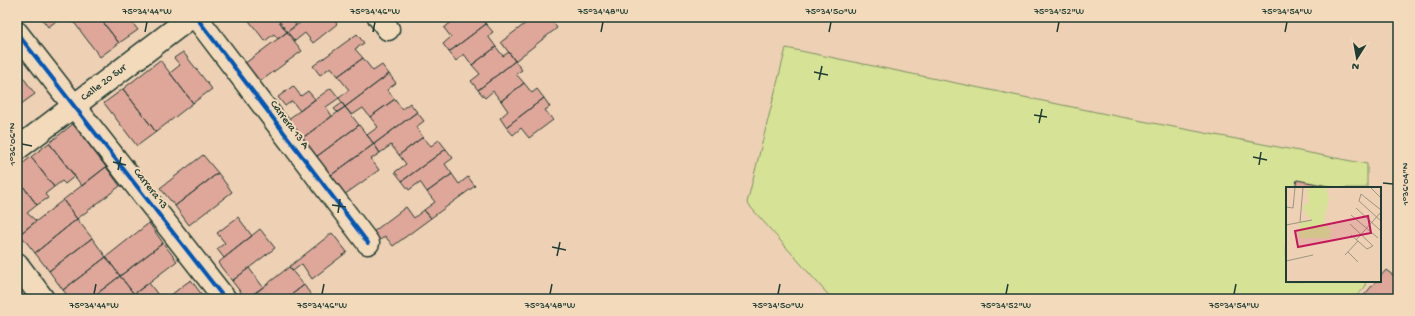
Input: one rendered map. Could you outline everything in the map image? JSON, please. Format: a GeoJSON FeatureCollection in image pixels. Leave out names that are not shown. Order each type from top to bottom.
{"type":"FeatureCollection","features":[{"type":"Feature","properties":{"kind":"street","name":"Calle 20 Sur"},"geometry":{"type":"LineString","coordinates":[[17,149],[191,17]]}},
{"type":"Feature","properties":{"kind":"street","name":"Carrera 13 A"},"geometry":{"type":"LineString","coordinates":[[196,17],[368,243]]}},
{"type":"Feature","properties":{"kind":"street","name":"Carrera 13"},"geometry":{"type":"LineString","coordinates":[[17,33],[225,299]]}},
{"type":"Feature","properties":{"kind":"street"},"geometry":{"type":"LineString","coordinates":[[17,264],[43,299]]}},
{"type":"Feature","properties":{"kind":"green space"},"geometry":{"type":"Polygon","coordinates":[[[786,48],[1111,115],[1367,164],[1367,187],[1286,187],[1286,282],[1365,282],[1365,287],[1354,299],[832,299],[747,203],[786,48]]]}},
{"type":"Feature","properties":{"kind":"building"},"geometry":{"type":"Polygon","coordinates":[[[62,17],[48,27],[41,18],[62,17]]]}},
{"type":"Feature","properties":{"kind":"building"},"geometry":{"type":"Polygon","coordinates":[[[70,17],[99,17],[119,43],[100,57],[70,17]]]}},
{"type":"Feature","properties":{"kind":"building"},"geometry":{"type":"Polygon","coordinates":[[[99,17],[128,17],[138,30],[119,43],[99,17]]]}},
{"type":"Feature","properties":{"kind":"building"},"geometry":{"type":"Polygon","coordinates":[[[128,17],[142,17],[133,23],[128,17]]]}},
{"type":"Feature","properties":{"kind":"building"},"geometry":{"type":"Polygon","coordinates":[[[246,17],[276,17],[287,32],[278,39],[274,34],[265,41],[246,17]]]}},
{"type":"Feature","properties":{"kind":"building"},"geometry":{"type":"Polygon","coordinates":[[[276,17],[297,17],[293,20],[296,25],[287,32],[276,17]]]}},
{"type":"Feature","properties":{"kind":"building"},"geometry":{"type":"Polygon","coordinates":[[[308,17],[332,17],[337,24],[313,43],[305,33],[295,41],[287,32],[308,17]]]}},
{"type":"Feature","properties":{"kind":"building"},"geometry":{"type":"Polygon","coordinates":[[[458,17],[473,17],[474,19],[481,17],[486,24],[449,52],[443,44],[451,37],[444,28],[458,17]]]}},
{"type":"Feature","properties":{"kind":"building"},"geometry":{"type":"Polygon","coordinates":[[[534,17],[549,17],[557,28],[515,61],[501,42],[534,17]]]}},
{"type":"Feature","properties":{"kind":"building"},"geometry":{"type":"Polygon","coordinates":[[[486,24],[493,32],[488,36],[496,47],[472,65],[464,54],[456,61],[449,52],[486,24]]]}},
{"type":"Feature","properties":{"kind":"building"},"geometry":{"type":"Polygon","coordinates":[[[287,32],[302,51],[258,83],[244,64],[287,32]]]}},
{"type":"Feature","properties":{"kind":"building"},"geometry":{"type":"Polygon","coordinates":[[[357,34],[364,43],[355,49],[363,58],[338,76],[331,67],[320,75],[313,66],[357,34]]]}},
{"type":"Feature","properties":{"kind":"building"},"geometry":{"type":"Polygon","coordinates":[[[496,47],[503,56],[509,52],[515,61],[478,90],[471,81],[480,74],[472,65],[496,47]]]}},
{"type":"Feature","properties":{"kind":"building"},"geometry":{"type":"Polygon","coordinates":[[[183,52],[212,89],[193,103],[170,73],[180,65],[174,58],[183,52]]]}},
{"type":"Feature","properties":{"kind":"building"},"geometry":{"type":"Polygon","coordinates":[[[363,58],[373,71],[382,65],[389,74],[345,107],[339,98],[349,90],[338,76],[363,58]]]}},
{"type":"Feature","properties":{"kind":"building"},"geometry":{"type":"Polygon","coordinates":[[[160,60],[193,103],[156,132],[123,89],[160,60]]]}},
{"type":"Feature","properties":{"kind":"building"},"geometry":{"type":"Polygon","coordinates":[[[515,61],[522,70],[516,74],[524,83],[501,101],[493,91],[485,98],[478,90],[515,61]]]}},
{"type":"Feature","properties":{"kind":"building"},"geometry":{"type":"Polygon","coordinates":[[[17,69],[35,94],[17,107],[17,69]]]}},
{"type":"Feature","properties":{"kind":"building"},"geometry":{"type":"Polygon","coordinates":[[[389,74],[396,83],[387,90],[395,99],[370,117],[363,108],[352,115],[345,107],[389,74]]]}},
{"type":"Feature","properties":{"kind":"building"},"geometry":{"type":"Polygon","coordinates":[[[524,83],[532,93],[537,89],[544,98],[506,127],[500,118],[508,111],[501,101],[524,83]]]}},
{"type":"Feature","properties":{"kind":"building"},"geometry":{"type":"Polygon","coordinates":[[[293,86],[301,96],[308,91],[315,99],[300,111],[292,101],[285,106],[278,97],[293,86]]]}},
{"type":"Feature","properties":{"kind":"building"},"geometry":{"type":"Polygon","coordinates":[[[331,88],[339,98],[326,107],[332,116],[301,139],[287,120],[331,88]]]}},
{"type":"Feature","properties":{"kind":"building"},"geometry":{"type":"Polygon","coordinates":[[[123,89],[156,132],[137,146],[104,103],[123,89]]]}},
{"type":"Feature","properties":{"kind":"building"},"geometry":{"type":"Polygon","coordinates":[[[544,98],[550,107],[545,110],[553,120],[529,138],[521,128],[513,135],[506,127],[544,98]]]}},
{"type":"Feature","properties":{"kind":"building"},"geometry":{"type":"Polygon","coordinates":[[[395,99],[402,109],[410,103],[417,112],[374,144],[367,135],[378,127],[370,117],[395,99]]]}},
{"type":"Feature","properties":{"kind":"building"},"geometry":{"type":"Polygon","coordinates":[[[342,103],[345,107],[337,112],[334,109],[342,103]]]}},
{"type":"Feature","properties":{"kind":"building"},"geometry":{"type":"Polygon","coordinates":[[[345,107],[359,125],[316,157],[301,139],[345,107]]]}},
{"type":"Feature","properties":{"kind":"building"},"geometry":{"type":"Polygon","coordinates":[[[417,112],[424,121],[416,127],[423,137],[399,155],[391,145],[380,153],[374,144],[417,112]]]}},
{"type":"Feature","properties":{"kind":"building"},"geometry":{"type":"Polygon","coordinates":[[[73,124],[106,167],[82,186],[49,143],[73,124]]]}},
{"type":"Feature","properties":{"kind":"building"},"geometry":{"type":"Polygon","coordinates":[[[359,125],[374,144],[330,176],[316,157],[359,125]]]}},
{"type":"Feature","properties":{"kind":"building"},"geometry":{"type":"Polygon","coordinates":[[[423,137],[431,146],[439,140],[446,149],[402,181],[395,172],[406,164],[399,155],[423,137]]]}},
{"type":"Feature","properties":{"kind":"building"},"geometry":{"type":"Polygon","coordinates":[[[49,143],[75,176],[65,184],[62,181],[54,187],[31,157],[49,143]]]}},
{"type":"Feature","properties":{"kind":"building"},"geometry":{"type":"Polygon","coordinates":[[[374,144],[380,153],[371,159],[379,170],[344,195],[330,176],[374,144]]]}},
{"type":"Feature","properties":{"kind":"building"},"geometry":{"type":"Polygon","coordinates":[[[446,149],[453,158],[445,164],[452,174],[427,192],[420,182],[409,190],[402,181],[446,149]]]}},
{"type":"Feature","properties":{"kind":"building"},"geometry":{"type":"Polygon","coordinates":[[[203,155],[218,173],[175,206],[160,188],[203,155]]]}},
{"type":"Feature","properties":{"kind":"building"},"geometry":{"type":"Polygon","coordinates":[[[31,157],[54,187],[45,194],[48,198],[37,205],[17,178],[17,168],[31,157]]]}},
{"type":"Feature","properties":{"kind":"building"},"geometry":{"type":"Polygon","coordinates":[[[106,167],[120,186],[77,219],[63,200],[106,167]]]}},
{"type":"Feature","properties":{"kind":"building"},"geometry":{"type":"Polygon","coordinates":[[[218,173],[232,192],[189,225],[175,206],[218,173]]]}},
{"type":"Feature","properties":{"kind":"building"},"geometry":{"type":"Polygon","coordinates":[[[452,174],[459,184],[468,177],[475,186],[431,218],[424,210],[435,202],[427,192],[452,174]]]}},
{"type":"Feature","properties":{"kind":"building"},"geometry":{"type":"Polygon","coordinates":[[[17,178],[37,205],[27,213],[36,221],[20,234],[17,229],[17,178]]]}},
{"type":"Feature","properties":{"kind":"building"},"geometry":{"type":"Polygon","coordinates":[[[1297,180],[1333,187],[1295,187],[1297,180]]]}},
{"type":"Feature","properties":{"kind":"building"},"geometry":{"type":"Polygon","coordinates":[[[63,200],[77,219],[35,253],[20,234],[63,200]]]}},
{"type":"Feature","properties":{"kind":"building"},"geometry":{"type":"Polygon","coordinates":[[[406,207],[414,218],[424,210],[431,218],[393,246],[385,236],[379,241],[373,232],[406,207]]]}},
{"type":"Feature","properties":{"kind":"building"},"geometry":{"type":"Polygon","coordinates":[[[238,217],[252,236],[224,258],[217,249],[225,243],[217,233],[238,217]]]}},
{"type":"Feature","properties":{"kind":"building"},"geometry":{"type":"Polygon","coordinates":[[[77,219],[92,238],[49,271],[35,253],[77,219]]]}},
{"type":"Feature","properties":{"kind":"building"},"geometry":{"type":"Polygon","coordinates":[[[149,223],[163,243],[120,276],[106,257],[149,223]]]}},
{"type":"Feature","properties":{"kind":"building"},"geometry":{"type":"Polygon","coordinates":[[[260,229],[275,248],[232,281],[218,263],[260,229]]]}},
{"type":"Feature","properties":{"kind":"building"},"geometry":{"type":"Polygon","coordinates":[[[332,233],[347,252],[312,279],[302,264],[293,271],[289,267],[332,233]]]}},
{"type":"Feature","properties":{"kind":"building"},"geometry":{"type":"Polygon","coordinates":[[[92,238],[106,257],[63,290],[49,271],[92,238]]]}},
{"type":"Feature","properties":{"kind":"building"},"geometry":{"type":"Polygon","coordinates":[[[163,243],[177,261],[134,294],[120,276],[163,243]]]}},
{"type":"Feature","properties":{"kind":"building"},"geometry":{"type":"Polygon","coordinates":[[[106,257],[120,276],[90,299],[70,299],[63,290],[106,257]]]}},
{"type":"Feature","properties":{"kind":"building"},"geometry":{"type":"Polygon","coordinates":[[[289,267],[304,285],[286,299],[248,299],[289,267]]]}},
{"type":"Feature","properties":{"kind":"building"},"geometry":{"type":"Polygon","coordinates":[[[249,268],[263,287],[246,299],[232,281],[249,268]]]}},
{"type":"Feature","properties":{"kind":"building"},"geometry":{"type":"Polygon","coordinates":[[[1386,270],[1398,279],[1398,299],[1361,299],[1375,282],[1381,282],[1381,276],[1386,270]]]}},
{"type":"Feature","properties":{"kind":"building"},"geometry":{"type":"Polygon","coordinates":[[[120,276],[134,294],[128,299],[90,299],[120,276]]]}},
{"type":"Feature","properties":{"kind":"building"},"geometry":{"type":"Polygon","coordinates":[[[191,280],[205,299],[166,299],[185,284],[191,280]]]}},
{"type":"Feature","properties":{"kind":"building"},"geometry":{"type":"Polygon","coordinates":[[[149,283],[161,299],[138,299],[134,294],[149,283]]]}},
{"type":"Feature","properties":{"kind":"building"},"geometry":{"type":"Polygon","coordinates":[[[304,285],[314,299],[286,299],[304,285]]]}},
{"type":"Feature","properties":{"kind":"cycle path"},"geometry":{"type":"LineString","coordinates":[[196,17],[368,243]]}},
{"type":"Feature","properties":{"kind":"cycle path"},"geometry":{"type":"LineString","coordinates":[[17,33],[225,299]]}}]}
